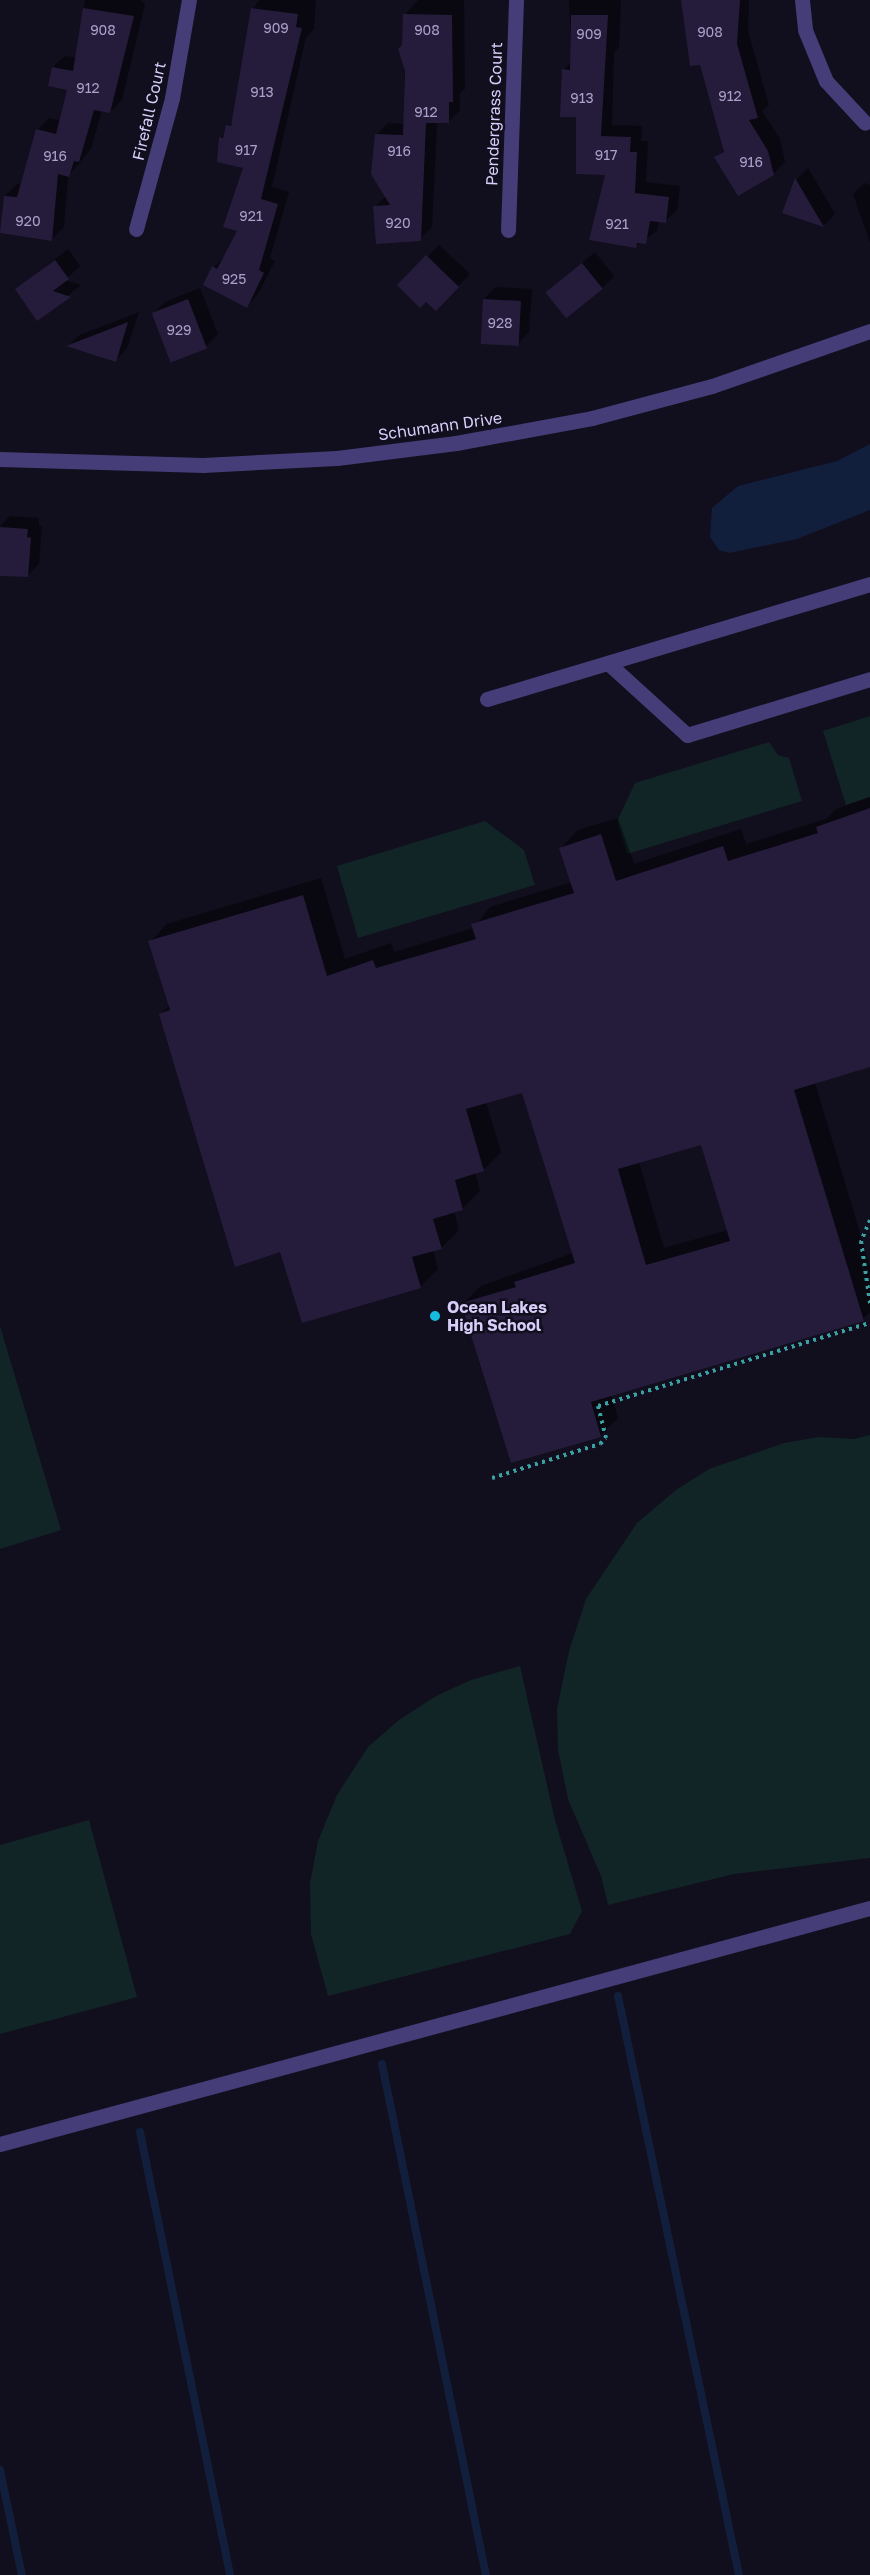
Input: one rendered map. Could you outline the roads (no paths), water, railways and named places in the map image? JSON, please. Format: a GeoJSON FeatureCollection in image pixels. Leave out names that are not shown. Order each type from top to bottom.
{"type":"FeatureCollection","features":[{"type":"Feature","properties":{"kind":"street","name":"Firefall Court"},"geometry":{"type":"LineString","coordinates":[[136,228],[172,98],[189,0]]}},
{"type":"Feature","properties":{"kind":"street","name":"Pendergrass Court"},"geometry":{"type":"LineString","coordinates":[[508,230],[516,0]]}},
{"type":"Feature","properties":{"kind":"street"},"geometry":{"type":"LineString","coordinates":[[802,0],[805,30],[826,81],[865,123]]}},
{"type":"Feature","properties":{"kind":"street","name":"Schumann Drive"},"geometry":{"type":"LineString","coordinates":[[0,459],[203,465],[337,458],[456,443],[592,417],[712,386],[870,331]]}},
{"type":"Feature","properties":{"kind":"street"},"geometry":{"type":"LineString","coordinates":[[487,699],[870,584]]}},
{"type":"Feature","properties":{"kind":"street"},"geometry":{"type":"LineString","coordinates":[[608,663],[687,735],[870,679]]}},
{"type":"Feature","properties":{"kind":"street"},"geometry":{"type":"LineString","coordinates":[[0,2144],[870,1908]]}},
{"type":"Feature","properties":{"kind":"water"},"geometry":{"type":"Polygon","coordinates":[[[870,444],[870,510],[797,539],[729,553],[719,550],[710,537],[712,508],[738,486],[837,461],[870,444]]]}},
{"type":"Feature","properties":{"kind":"waterway"},"geometry":{"type":"LineString","coordinates":[[618,1996],[739,2575]]}},
{"type":"Feature","properties":{"kind":"waterway"},"geometry":{"type":"LineString","coordinates":[[382,2064],[486,2575]]}},
{"type":"Feature","properties":{"kind":"waterway"},"geometry":{"type":"LineString","coordinates":[[140,2132],[230,2575]]}},
{"type":"Feature","properties":{"kind":"waterway"},"geometry":{"type":"LineString","coordinates":[[0,2470],[22,2575]]}},
{"type":"Feature","properties":{"kind":"place","name":"Ocean Lakes High School"},"geometry":{"type":"Point","coordinates":[435,1316]}}]}
